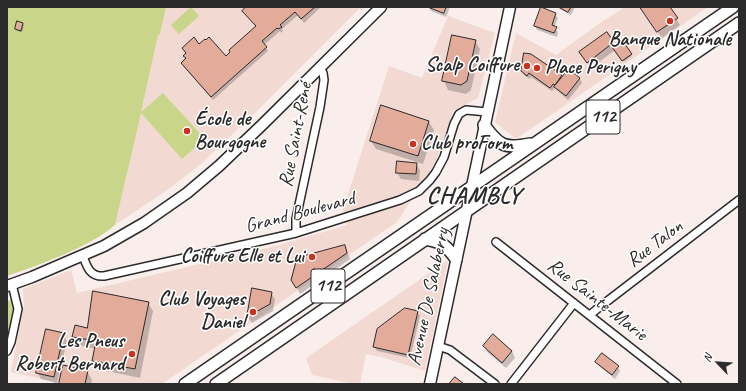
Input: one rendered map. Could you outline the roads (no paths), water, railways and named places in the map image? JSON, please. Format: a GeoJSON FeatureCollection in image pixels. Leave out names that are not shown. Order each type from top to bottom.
{"type":"FeatureCollection","features":[{"type":"Feature","properties":{"kind":"main road","name":"112"},"geometry":{"type":"LineString","coordinates":[[186,384],[733,7]]}},
{"type":"Feature","properties":{"kind":"main road","name":"112"},"geometry":{"type":"LineString","coordinates":[[216,384],[739,23]]}},
{"type":"Feature","properties":{"kind":"main road"},"geometry":{"type":"LineString","coordinates":[[484,125],[496,140],[503,145],[515,147],[535,143]]}},
{"type":"Feature","properties":{"kind":"main road"},"geometry":{"type":"LineString","coordinates":[[425,239],[441,243],[456,259]]}},
{"type":"Feature","properties":{"kind":"street"},"geometry":{"type":"LineString","coordinates":[[7,351],[11,342],[18,309],[9,285],[83,256],[104,246],[135,228],[174,202],[199,183],[232,154],[381,7]]}},
{"type":"Feature","properties":{"kind":"street","name":"Avenue De Salaberry"},"geometry":{"type":"LineString","coordinates":[[430,384],[510,7]]}},
{"type":"Feature","properties":{"kind":"street","name":"Rue Saint-René"},"geometry":{"type":"LineString","coordinates":[[296,233],[295,223],[317,126],[322,94],[324,74],[320,68]]}},
{"type":"Feature","properties":{"kind":"street","name":"Grand Boulevard"},"geometry":{"type":"LineString","coordinates":[[83,256],[92,273],[98,276],[104,276],[296,233],[392,204],[416,193],[430,180],[440,166],[446,152],[455,121],[459,114],[466,110],[487,112]]}},
{"type":"Feature","properties":{"kind":"street","name":"Rue Talon"},"geometry":{"type":"LineString","coordinates":[[590,315],[739,200]]}},
{"type":"Feature","properties":{"kind":"street","name":"Rue Sainte-Marie"},"geometry":{"type":"LineString","coordinates":[[496,242],[677,384]]}},
{"type":"Feature","properties":{"kind":"street"},"geometry":{"type":"LineString","coordinates":[[511,384],[574,303]]}},
{"type":"Feature","properties":{"kind":"street"},"geometry":{"type":"LineString","coordinates":[[438,346],[450,350],[495,384]]}},
{"type":"Feature","properties":{"kind":"place","name":"Banque Nationale"},"geometry":{"type":"Point","coordinates":[670,21]}},
{"type":"Feature","properties":{"kind":"place","name":"Scalp Coiffure"},"geometry":{"type":"Point","coordinates":[527,66]}},
{"type":"Feature","properties":{"kind":"place","name":"Place Perigny"},"geometry":{"type":"Point","coordinates":[537,68]}},
{"type":"Feature","properties":{"kind":"place","name":"École de Bourgogne"},"geometry":{"type":"Point","coordinates":[187,131]}},
{"type":"Feature","properties":{"kind":"place","name":"Club proForm"},"geometry":{"type":"Point","coordinates":[413,144]}},
{"type":"Feature","properties":{"kind":"place","name":"Coiffure Elle et Lui"},"geometry":{"type":"Point","coordinates":[312,257]}},
{"type":"Feature","properties":{"kind":"place","name":"Club Voyages Daniel"},"geometry":{"type":"Point","coordinates":[253,312]}},
{"type":"Feature","properties":{"kind":"place","name":"Les Pneus Robert Bernard"},"geometry":{"type":"Point","coordinates":[132,354]}},
{"type":"Feature","properties":{"kind":"district","name":"CHAMBLY"},"geometry":{"type":"Point","coordinates":[474,197]}}]}
